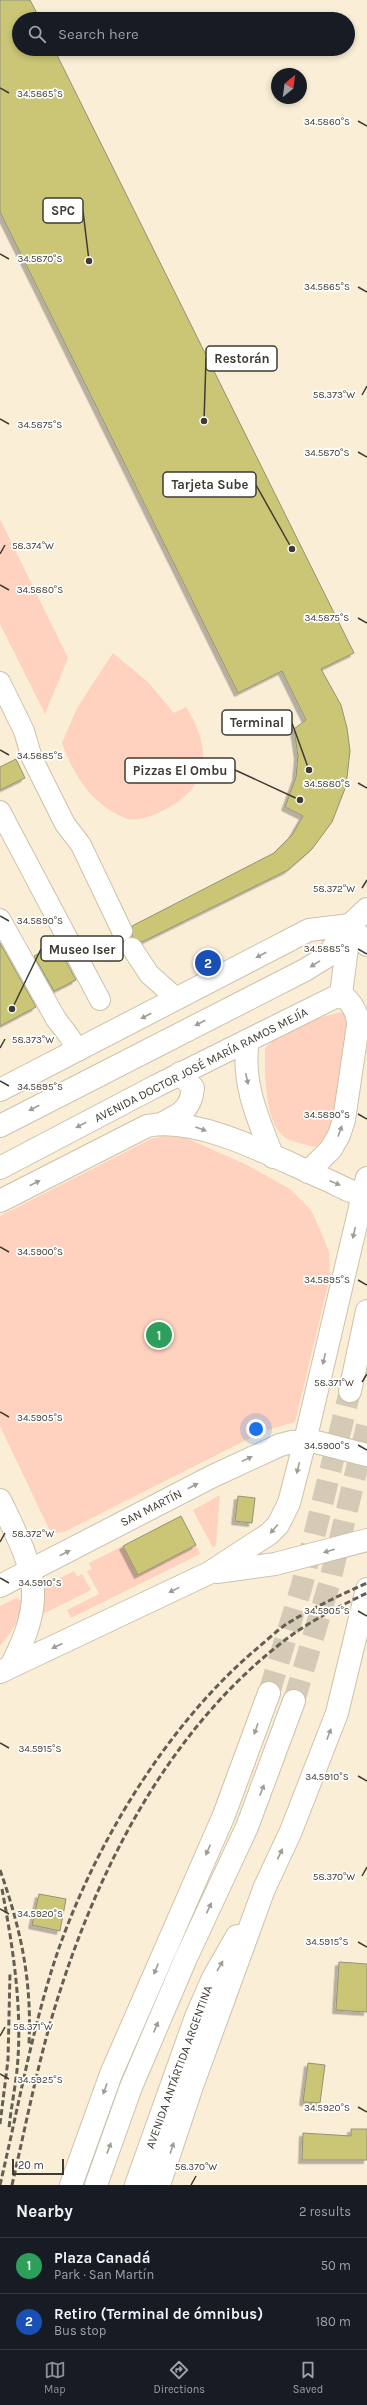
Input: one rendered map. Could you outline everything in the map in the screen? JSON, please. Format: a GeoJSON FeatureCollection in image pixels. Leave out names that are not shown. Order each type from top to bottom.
{"type":"FeatureCollection","features":[{"type":"Feature","properties":{"kind":"main road"},"geometry":{"type":"LineString","coordinates":[[0,1126],[305,970],[326,957],[350,924],[367,909]]}},
{"type":"Feature","properties":{"kind":"main road"},"geometry":{"type":"LineString","coordinates":[[350,924],[367,945]]}},
{"type":"Feature","properties":{"kind":"main road"},"geometry":{"type":"LineString","coordinates":[[308,1172],[331,1149],[344,1120],[358,1024],[358,1016],[341,994],[350,924]]}},
{"type":"Feature","properties":{"kind":"main road"},"geometry":{"type":"LineString","coordinates":[[0,1090],[78,1051],[309,930],[350,924]]}},
{"type":"Feature","properties":{"kind":"main road","name":"AVENIDA DOCTOR JOSÉ MARÍA RAMOS MEJÍA"},"geometry":{"type":"LineString","coordinates":[[0,1168],[180,1074],[341,994]]}},
{"type":"Feature","properties":{"kind":"main road"},"geometry":{"type":"LineString","coordinates":[[248,1040],[246,1074],[255,1110],[273,1157]]}},
{"type":"Feature","properties":{"kind":"main road"},"geometry":{"type":"LineString","coordinates":[[0,1201],[147,1126],[163,1123],[183,1113],[191,1100],[193,1088],[180,1074]]}},
{"type":"Feature","properties":{"kind":"main road"},"geometry":{"type":"LineString","coordinates":[[6,1669],[210,1573],[269,1534],[278,1525],[290,1499],[366,1191],[308,1172],[192,1126],[163,1123]]}},
{"type":"Feature","properties":{"kind":"main road"},"geometry":{"type":"LineString","coordinates":[[350,1391],[367,1311]]}},
{"type":"Feature","properties":{"kind":"main road"},"geometry":{"type":"LineString","coordinates":[[305,1441],[367,1454]]}},
{"type":"Feature","properties":{"kind":"main road","name":"SAN MARTÍN"},"geometry":{"type":"LineString","coordinates":[[0,1586],[248,1459],[280,1445],[305,1441]]}},
{"type":"Feature","properties":{"kind":"main road"},"geometry":{"type":"LineString","coordinates":[[0,1500],[23,1548],[30,1570],[34,1593],[32,1620],[26,1636],[6,1669]]}},
{"type":"Feature","properties":{"kind":"main road"},"geometry":{"type":"LineString","coordinates":[[210,1573],[275,1564],[367,1540]]}},
{"type":"Feature","properties":{"kind":"main road","name":"AVENIDA ANTÁRTIDA ARGENTINA"},"geometry":{"type":"LineString","coordinates":[[136,2185],[196,2017],[213,1978],[264,1889],[291,1831],[337,1713],[367,1589]]}},
{"type":"Feature","properties":{"kind":"main road"},"geometry":{"type":"LineString","coordinates":[[71,2185],[111,2074],[224,1815],[269,1692]]}},
{"type":"Feature","properties":{"kind":"main road"},"geometry":{"type":"LineString","coordinates":[[96,2185],[131,2087],[186,1958],[247,1827],[294,1701]]}},
{"type":"Feature","properties":{"kind":"main road","name":"AVENIDA ANTÁRTIDA ARGENTINA"},"geometry":{"type":"LineString","coordinates":[[159,2185],[191,2089],[264,1889]]}},
{"type":"Feature","properties":{"kind":"street"},"geometry":{"type":"LineString","coordinates":[[0,682],[24,731],[32,758],[65,824],[81,845],[127,940],[149,974],[177,999]]}},
{"type":"Feature","properties":{"kind":"street"},"geometry":{"type":"LineString","coordinates":[[0,811],[100,1000]]}},
{"type":"Feature","properties":{"kind":"street"},"geometry":{"type":"LineString","coordinates":[[0,919],[56,1019],[78,1051]]}},
{"type":"Feature","properties":{"kind":"shaded area"},"geometry":{"type":"Polygon","coordinates":[[[0,519],[68,658],[45,714],[0,624],[0,519]]]}},
{"type":"Feature","properties":{"kind":"shaded area"},"geometry":{"type":"Polygon","coordinates":[[[113,653],[148,682],[174,713],[186,707],[201,738],[203,753],[202,767],[197,780],[189,792],[176,803],[160,812],[138,819],[125,818],[113,812],[93,797],[78,777],[62,743],[77,708],[113,653]]]}},
{"type":"Feature","properties":{"kind":"shaded area"},"geometry":{"type":"Polygon","coordinates":[[[342,1012],[348,1013],[351,1018],[333,1124],[325,1141],[314,1147],[293,1141],[282,1135],[276,1127],[272,1117],[267,1094],[265,1048],[291,1025],[342,1012]]]}},
{"type":"Feature","properties":{"kind":"shaded area"},"geometry":{"type":"Polygon","coordinates":[[[163,1136],[186,1138],[245,1164],[290,1189],[311,1210],[329,1252],[330,1277],[295,1422],[264,1431],[64,1532],[56,1533],[49,1529],[0,1426],[0,1216],[151,1139],[163,1136]]]}},
{"type":"Feature","properties":{"kind":"shaded area"},"geometry":{"type":"Polygon","coordinates":[[[220,1495],[216,1545],[213,1548],[193,1510],[220,1495]]]}},
{"type":"Feature","properties":{"kind":"shaded area"},"geometry":{"type":"Polygon","coordinates":[[[196,1545],[200,1554],[71,1618],[67,1610],[99,1594],[87,1571],[92,1569],[89,1563],[123,1546],[138,1575],[196,1545]]]}},
{"type":"Feature","properties":{"kind":"shaded area"},"geometry":{"type":"Polygon","coordinates":[[[74,1571],[77,1577],[82,1574],[91,1590],[43,1614],[42,1587],[74,1571]]]}},
{"type":"Feature","properties":{"kind":"shaded area"},"geometry":{"type":"Polygon","coordinates":[[[17,1598],[21,1601],[21,1607],[17,1620],[8,1636],[0,1646],[0,1606],[17,1598]]]}},
{"type":"Feature","properties":{"kind":"building"},"geometry":{"type":"Polygon","coordinates":[[[0,0],[30,0],[36,12],[12,12],[12,56],[57,56],[354,653],[321,669],[341,705],[347,728],[350,751],[346,786],[332,822],[312,849],[288,870],[142,942],[132,937],[132,926],[274,853],[292,835],[303,816],[285,807],[296,777],[298,756],[294,729],[306,720],[282,671],[238,693],[0,212],[0,0]]]}},
{"type":"Feature","properties":{"kind":"building"},"geometry":{"type":"Polygon","coordinates":[[[16,759],[25,778],[0,790],[0,767],[16,759]]]}},
{"type":"Feature","properties":{"kind":"building"},"geometry":{"type":"Polygon","coordinates":[[[112,936],[116,941],[122,942],[122,953],[112,958],[105,940],[112,936]]]}},
{"type":"Feature","properties":{"kind":"building"},"geometry":{"type":"Polygon","coordinates":[[[0,943],[36,1007],[0,1026],[0,943]]]}},
{"type":"Feature","properties":{"kind":"building"},"geometry":{"type":"Polygon","coordinates":[[[57,944],[76,980],[54,991],[34,956],[57,944]]]}},
{"type":"Feature","properties":{"kind":"building"},"geometry":{"type":"Polygon","coordinates":[[[238,1496],[255,1498],[252,1523],[235,1521],[238,1496]]]}},
{"type":"Feature","properties":{"kind":"building"},"geometry":{"type":"Polygon","coordinates":[[[181,1516],[196,1545],[138,1575],[123,1546],[181,1516]]]}},
{"type":"Feature","properties":{"kind":"building"},"geometry":{"type":"Polygon","coordinates":[[[39,1894],[66,1899],[60,1931],[32,1925],[39,1894]]]}},
{"type":"Feature","properties":{"kind":"building"},"geometry":{"type":"Polygon","coordinates":[[[339,1962],[367,1964],[367,2012],[336,2010],[339,1962]]]}},
{"type":"Feature","properties":{"kind":"building"},"geometry":{"type":"Polygon","coordinates":[[[308,2063],[325,2065],[320,2103],[303,2102],[308,2063]]]}},
{"type":"Feature","properties":{"kind":"building"},"geometry":{"type":"Polygon","coordinates":[[[351,2129],[367,2129],[367,2160],[302,2160],[303,2133],[351,2136],[351,2129]]]}},
{"type":"Feature","properties":{"kind":"tunnel"},"geometry":{"type":"LineString","coordinates":[[269,1693],[302,1585],[350,1391]]}},
{"type":"Feature","properties":{"kind":"tunnel"},"geometry":{"type":"LineString","coordinates":[[294,1701],[330,1581],[367,1426]]}},
{"type":"Feature","properties":{"kind":"railway"},"geometry":{"type":"LineString","coordinates":[[0,2185],[30,2050],[52,1969],[67,1926],[86,1882],[132,1796],[189,1718],[221,1682],[254,1651],[288,1623],[307,1612],[367,1583]]}},
{"type":"Feature","properties":{"kind":"railway"},"geometry":{"type":"LineString","coordinates":[[12,2185],[41,2059],[52,2017],[69,1965],[89,1913],[112,1862],[138,1812],[168,1765],[201,1721],[239,1680],[280,1644],[300,1629],[367,1593]]}},
{"type":"Feature","properties":{"kind":"railway"},"geometry":{"type":"LineString","coordinates":[[0,1870],[14,1913],[24,1956],[29,1999],[29,2044]]}},
{"type":"Feature","properties":{"kind":"railway"},"geometry":{"type":"LineString","coordinates":[[2,1889],[16,1979],[19,2025],[17,2070],[9,2128]]}},
{"type":"Feature","properties":{"kind":"railway"},"geometry":{"type":"LineString","coordinates":[[0,2124],[8,2060],[10,1973]]}},
{"type":"Feature","properties":{"kind":"place","name":"SPC"},"geometry":{"type":"Point","coordinates":[89,261]}},
{"type":"Feature","properties":{"kind":"place","name":"Restorán"},"geometry":{"type":"Point","coordinates":[204,421]}},
{"type":"Feature","properties":{"kind":"place","name":"Tarjeta Sube"},"geometry":{"type":"Point","coordinates":[292,549]}},
{"type":"Feature","properties":{"kind":"place","name":"Terminal"},"geometry":{"type":"Point","coordinates":[309,770]}},
{"type":"Feature","properties":{"kind":"place","name":"Pizzas El Ombu"},"geometry":{"type":"Point","coordinates":[300,800]}},
{"type":"Feature","properties":{"kind":"place","name":"Retiro (Terminal de ómnibus)"},"geometry":{"type":"Point","coordinates":[208,963]}},
{"type":"Feature","properties":{"kind":"place","name":"Museo Iser"},"geometry":{"type":"Point","coordinates":[12,1009]}},
{"type":"Feature","properties":{"kind":"place","name":"Plaza Canadá"},"geometry":{"type":"Point","coordinates":[159,1335]}}]}
